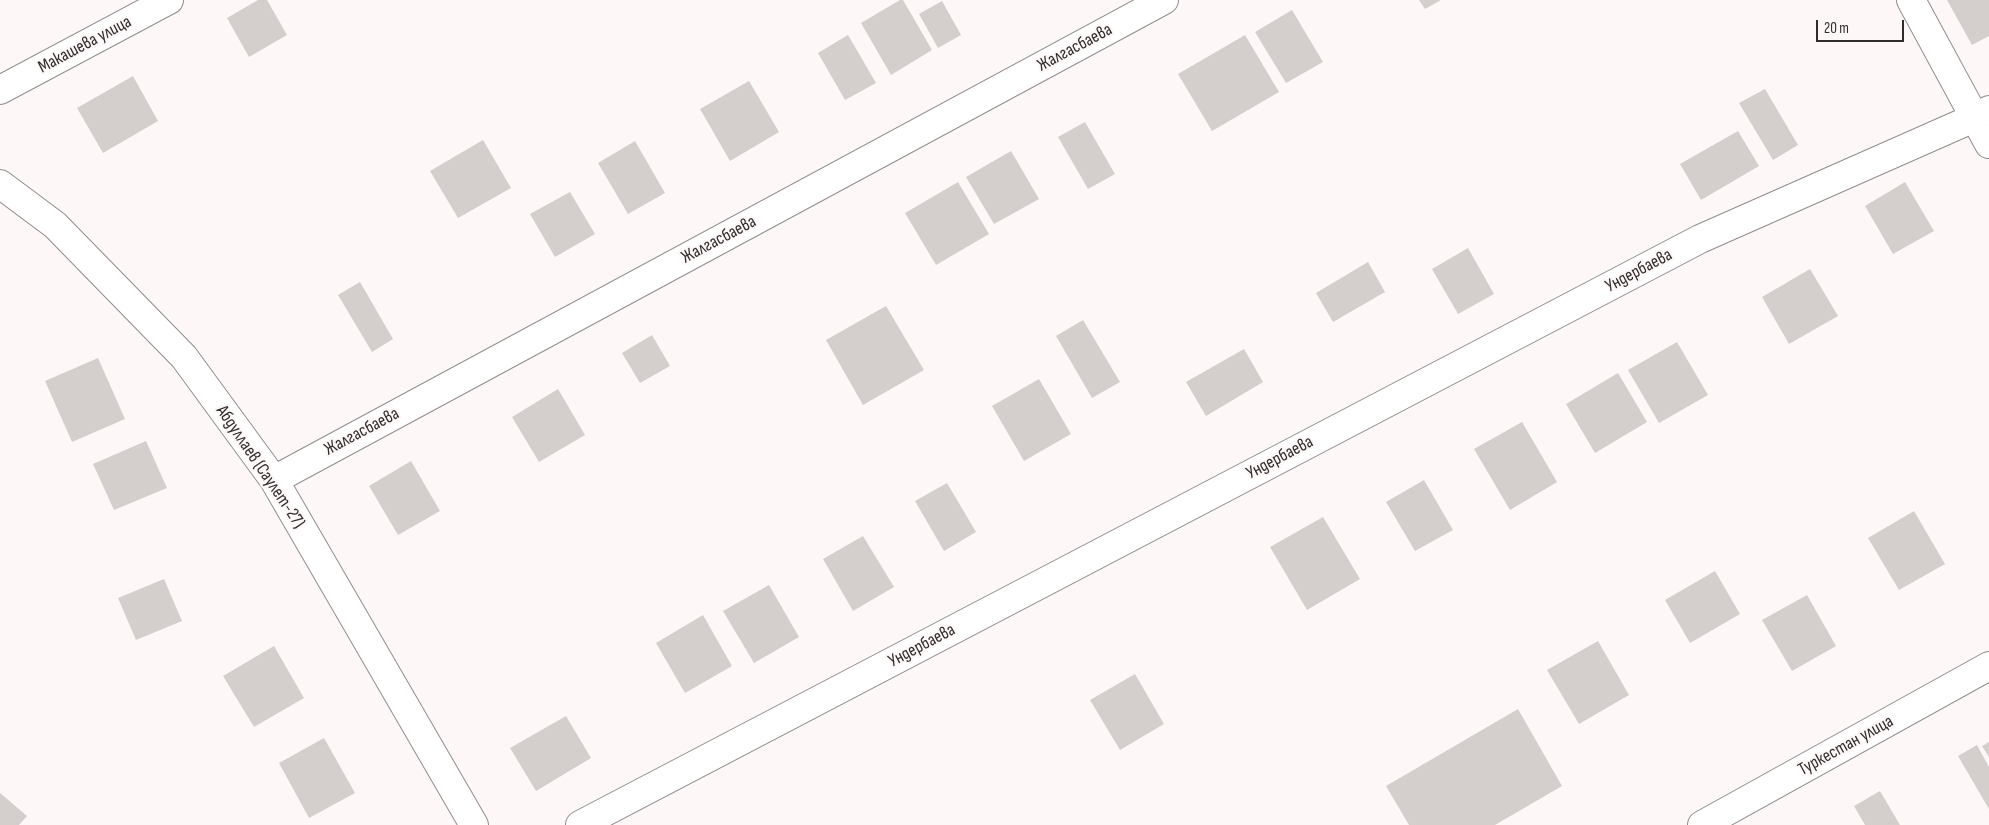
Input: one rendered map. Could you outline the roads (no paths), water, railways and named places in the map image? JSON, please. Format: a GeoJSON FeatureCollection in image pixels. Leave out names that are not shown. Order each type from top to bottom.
{"type":"FeatureCollection","features":[{"type":"Feature","properties":{"kind":"street","name":"Макашева улица"},"geometry":{"type":"LineString","coordinates":[[0,90],[169,0]]}},
{"type":"Feature","properties":{"kind":"street","name":"Жалгасбаева"},"geometry":{"type":"LineString","coordinates":[[274,480],[1164,0]]}},
{"type":"Feature","properties":{"kind":"street"},"geometry":{"type":"LineString","coordinates":[[1911,0],[1982,114],[1989,144]]}},
{"type":"Feature","properties":{"kind":"street","name":"Ундербаева"},"geometry":{"type":"LineString","coordinates":[[580,825],[1700,239],[1982,114]]}},
{"type":"Feature","properties":{"kind":"street","name":"Абдуллаев (Саулет-27)"},"geometry":{"type":"LineString","coordinates":[[0,184],[55,225],[184,357],[274,480],[474,825]]}},
{"type":"Feature","properties":{"kind":"street","name":"Туркестан улица"},"geometry":{"type":"LineString","coordinates":[[1702,825],[1989,666]]}}]}
